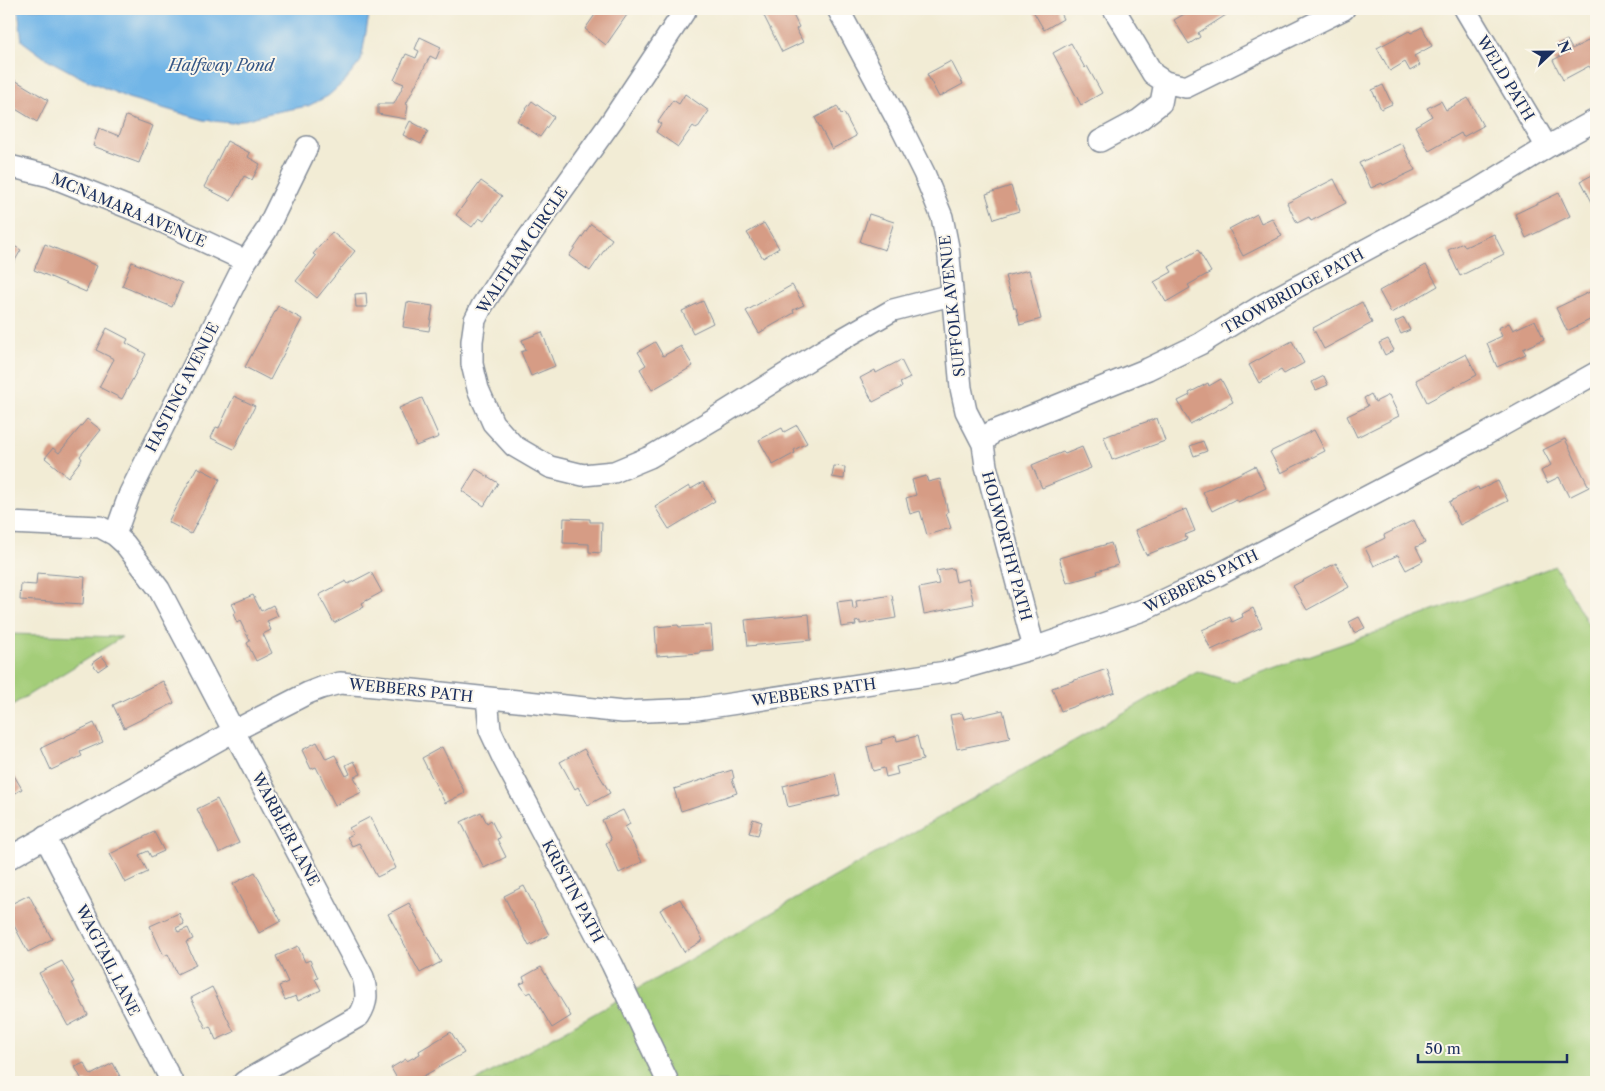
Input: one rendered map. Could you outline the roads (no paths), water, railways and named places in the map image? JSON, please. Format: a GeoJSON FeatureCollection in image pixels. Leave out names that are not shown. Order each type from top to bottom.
{"type":"FeatureCollection","features":[{"type":"Feature","properties":{"kind":"street","name":"WALTHAM CIRCLE"},"geometry":{"type":"LineString","coordinates":[[686,9],[613,119],[506,269],[475,320],[472,341],[472,364],[478,389],[493,423],[514,446],[550,467],[582,475],[614,472],[650,457],[832,345],[893,310],[951,295]]}},
{"type":"Feature","properties":{"kind":"street","name":"SUFFOLK AVENUE"},"geometry":{"type":"LineString","coordinates":[[838,9],[902,127],[938,208],[948,247],[961,388],[966,412],[984,444]]}},
{"type":"Feature","properties":{"kind":"street"},"geometry":{"type":"LineString","coordinates":[[1114,9],[1154,74],[1164,82],[1186,88],[1344,9]]}},
{"type":"Feature","properties":{"kind":"street","name":"WELD PATH"},"geometry":{"type":"LineString","coordinates":[[1465,9],[1547,147]]}},
{"type":"Feature","properties":{"kind":"street"},"geometry":{"type":"LineString","coordinates":[[1100,141],[1139,120],[1161,103],[1164,82]]}},
{"type":"Feature","properties":{"kind":"street","name":"TROWBRIDGE PATH"},"geometry":{"type":"LineString","coordinates":[[984,444],[992,432],[1148,369],[1200,344],[1263,305],[1477,190],[1547,147],[1596,120]]}},
{"type":"Feature","properties":{"kind":"street","name":"HASTING AVENUE"},"geometry":{"type":"LineString","coordinates":[[115,535],[130,493],[246,261],[266,231],[307,147]]}},
{"type":"Feature","properties":{"kind":"street","name":"MCNAMARA AVENUE"},"geometry":{"type":"LineString","coordinates":[[9,166],[50,176],[68,183],[150,216],[246,261]]}},
{"type":"Feature","properties":{"kind":"street","name":"WEBBERS PATH"},"geometry":{"type":"LineString","coordinates":[[9,858],[234,730],[308,693],[340,683],[623,712],[697,709],[953,671],[1034,648],[1143,610],[1218,575],[1481,437],[1594,382]]}},
{"type":"Feature","properties":{"kind":"street","name":"HOLWORTHY PATH"},"geometry":{"type":"LineString","coordinates":[[984,444],[986,466],[1034,648]]}},
{"type":"Feature","properties":{"kind":"street"},"geometry":{"type":"LineString","coordinates":[[9,523],[100,527],[115,535]]}},
{"type":"Feature","properties":{"kind":"street","name":"WARBLER LANE"},"geometry":{"type":"LineString","coordinates":[[115,535],[125,544],[158,590],[234,730],[363,977],[368,995],[359,1016],[244,1082]]}},
{"type":"Feature","properties":{"kind":"street","name":"KRISTIN PATH"},"geometry":{"type":"LineString","coordinates":[[487,698],[490,730],[504,760],[612,964],[668,1082]]}},
{"type":"Feature","properties":{"kind":"street","name":"WAGTAIL LANE"},"geometry":{"type":"LineString","coordinates":[[45,837],[172,1082]]}},
{"type":"Feature","properties":{"kind":"water","name":"Halfway Pond"},"geometry":{"type":"Polygon","coordinates":[[[18,9],[370,9],[361,61],[345,81],[328,96],[308,106],[232,123],[204,120],[128,98],[84,79],[45,58],[22,41],[18,9]]]}}]}
